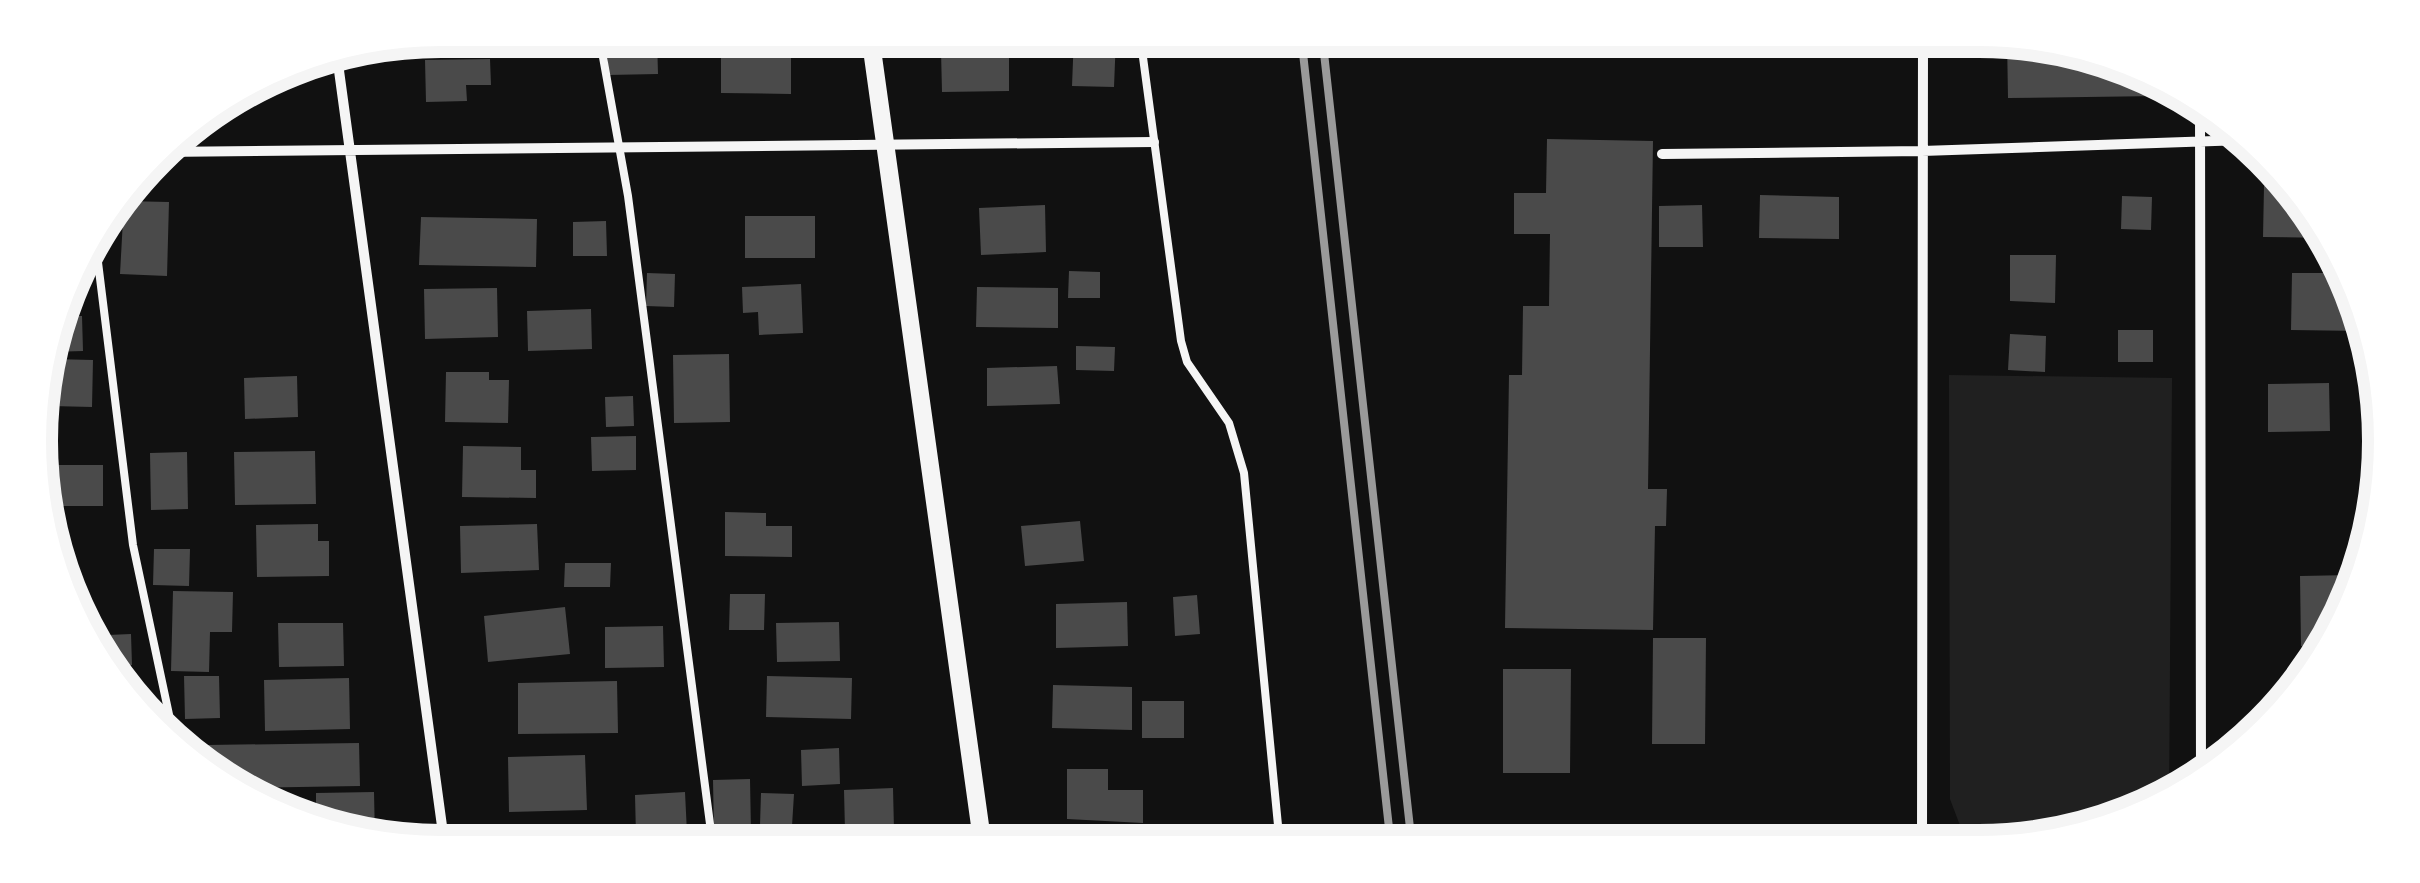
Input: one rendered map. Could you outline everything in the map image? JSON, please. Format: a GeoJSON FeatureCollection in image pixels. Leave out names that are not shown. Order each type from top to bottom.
{"type":"FeatureCollection","features":[{"type":"Feature","properties":{"kind":"street"},"geometry":{"type":"LineString","coordinates":[[872,52],[980,830]]}},
{"type":"Feature","properties":{"kind":"street"},"geometry":{"type":"LineString","coordinates":[[1922,830],[1923,52]]}},
{"type":"Feature","properties":{"kind":"street"},"geometry":{"type":"LineString","coordinates":[[338,67],[444,830]]}},
{"type":"Feature","properties":{"kind":"street"},"geometry":{"type":"LineString","coordinates":[[2200,122],[2201,761]]}},
{"type":"Feature","properties":{"kind":"street"},"geometry":{"type":"LineString","coordinates":[[1662,154],[1922,152],[2224,140]]}},
{"type":"Feature","properties":{"kind":"street"},"geometry":{"type":"LineString","coordinates":[[182,152],[1154,142]]}},
{"type":"Feature","properties":{"kind":"lane"},"geometry":{"type":"LineString","coordinates":[[602,52],[711,830]]}},
{"type":"Feature","properties":{"kind":"lane"},"geometry":{"type":"LineString","coordinates":[[1142,52],[1181,341],[1187,362],[1229,423],[1244,474],[1278,830]]}},
{"type":"Feature","properties":{"kind":"lane"},"geometry":{"type":"LineString","coordinates":[[98,260],[133,545],[170,721]]}},
{"type":"Feature","properties":{"kind":"shaded area"},"geometry":{"type":"Polygon","coordinates":[[[1949,375],[2172,378],[2169,780],[2104,810],[2004,830],[1962,830],[1950,799],[1949,375]]]}},
{"type":"Feature","properties":{"kind":"building"},"geometry":{"type":"Polygon","coordinates":[[[607,52],[657,52],[658,74],[608,75],[607,52]]]}},
{"type":"Feature","properties":{"kind":"building"},"geometry":{"type":"Polygon","coordinates":[[[721,52],[791,52],[791,94],[721,93],[721,52]]]}},
{"type":"Feature","properties":{"kind":"building"},"geometry":{"type":"Polygon","coordinates":[[[941,52],[1009,52],[1009,91],[942,92],[941,52]]]}},
{"type":"Feature","properties":{"kind":"building"},"geometry":{"type":"Polygon","coordinates":[[[1073,52],[1115,52],[1114,87],[1072,86],[1073,52]]]}},
{"type":"Feature","properties":{"kind":"building"},"geometry":{"type":"Polygon","coordinates":[[[2007,53],[2104,73],[2157,96],[2008,98],[2007,53]]]}},
{"type":"Feature","properties":{"kind":"building"},"geometry":{"type":"Polygon","coordinates":[[[490,59],[491,85],[466,85],[467,101],[426,102],[425,60],[490,59]]]}},
{"type":"Feature","properties":{"kind":"building"},"geometry":{"type":"Polygon","coordinates":[[[1547,139],[1653,141],[1648,489],[1667,489],[1666,526],[1655,526],[1653,630],[1505,628],[1509,375],[1522,375],[1523,306],[1549,306],[1550,234],[1514,234],[1514,193],[1546,193],[1547,139]]]}},
{"type":"Feature","properties":{"kind":"building"},"geometry":{"type":"Polygon","coordinates":[[[2264,186],[2272,186],[2310,238],[2263,237],[2264,186]]]}},
{"type":"Feature","properties":{"kind":"building"},"geometry":{"type":"Polygon","coordinates":[[[1760,195],[1839,197],[1839,239],[1759,238],[1760,195]]]}},
{"type":"Feature","properties":{"kind":"building"},"geometry":{"type":"Polygon","coordinates":[[[2122,196],[2152,197],[2151,230],[2121,229],[2122,196]]]}},
{"type":"Feature","properties":{"kind":"building"},"geometry":{"type":"Polygon","coordinates":[[[136,201],[169,202],[167,276],[120,274],[123,218],[136,201]]]}},
{"type":"Feature","properties":{"kind":"building"},"geometry":{"type":"Polygon","coordinates":[[[1045,205],[1046,252],[981,255],[979,208],[1045,205]]]}},
{"type":"Feature","properties":{"kind":"building"},"geometry":{"type":"Polygon","coordinates":[[[1702,205],[1703,247],[1659,247],[1659,206],[1702,205]]]}},
{"type":"Feature","properties":{"kind":"building"},"geometry":{"type":"Polygon","coordinates":[[[745,216],[815,216],[815,258],[745,258],[745,216]]]}},
{"type":"Feature","properties":{"kind":"building"},"geometry":{"type":"Polygon","coordinates":[[[421,217],[537,219],[536,267],[419,265],[421,217]]]}},
{"type":"Feature","properties":{"kind":"building"},"geometry":{"type":"Polygon","coordinates":[[[606,221],[607,256],[573,256],[573,222],[606,221]]]}},
{"type":"Feature","properties":{"kind":"building"},"geometry":{"type":"Polygon","coordinates":[[[2010,255],[2056,255],[2055,303],[2010,301],[2010,255]]]}},
{"type":"Feature","properties":{"kind":"building"},"geometry":{"type":"Polygon","coordinates":[[[1069,271],[1100,272],[1100,298],[1068,298],[1069,271]]]}},
{"type":"Feature","properties":{"kind":"building"},"geometry":{"type":"Polygon","coordinates":[[[647,273],[675,274],[674,307],[646,306],[647,273]]]}},
{"type":"Feature","properties":{"kind":"building"},"geometry":{"type":"Polygon","coordinates":[[[2292,273],[2329,273],[2351,331],[2291,330],[2292,273]]]}},
{"type":"Feature","properties":{"kind":"building"},"geometry":{"type":"Polygon","coordinates":[[[801,284],[803,333],[759,335],[758,312],[743,313],[742,287],[801,284]]]}},
{"type":"Feature","properties":{"kind":"building"},"geometry":{"type":"Polygon","coordinates":[[[977,287],[1058,288],[1058,328],[976,327],[977,287]]]}},
{"type":"Feature","properties":{"kind":"building"},"geometry":{"type":"Polygon","coordinates":[[[497,288],[498,337],[425,339],[424,289],[497,288]]]}},
{"type":"Feature","properties":{"kind":"building"},"geometry":{"type":"Polygon","coordinates":[[[591,309],[592,349],[528,351],[527,311],[591,309]]]}},
{"type":"Feature","properties":{"kind":"building"},"geometry":{"type":"Polygon","coordinates":[[[73,316],[82,316],[83,351],[63,352],[73,316]]]}},
{"type":"Feature","properties":{"kind":"building"},"geometry":{"type":"Polygon","coordinates":[[[2118,330],[2153,330],[2153,362],[2118,362],[2118,330]]]}},
{"type":"Feature","properties":{"kind":"building"},"geometry":{"type":"Polygon","coordinates":[[[2010,334],[2046,336],[2045,372],[2008,370],[2010,334]]]}},
{"type":"Feature","properties":{"kind":"building"},"geometry":{"type":"Polygon","coordinates":[[[1076,346],[1115,347],[1114,371],[1076,370],[1076,346]]]}},
{"type":"Feature","properties":{"kind":"building"},"geometry":{"type":"Polygon","coordinates":[[[729,354],[730,422],[674,423],[673,355],[729,354]]]}},
{"type":"Feature","properties":{"kind":"building"},"geometry":{"type":"Polygon","coordinates":[[[62,359],[93,360],[92,407],[54,406],[62,359]]]}},
{"type":"Feature","properties":{"kind":"building"},"geometry":{"type":"Polygon","coordinates":[[[1057,366],[1060,404],[987,406],[987,368],[1057,366]]]}},
{"type":"Feature","properties":{"kind":"building"},"geometry":{"type":"Polygon","coordinates":[[[446,372],[489,372],[489,380],[509,380],[508,423],[445,422],[446,372]]]}},
{"type":"Feature","properties":{"kind":"building"},"geometry":{"type":"Polygon","coordinates":[[[297,376],[298,417],[245,419],[244,378],[297,376]]]}},
{"type":"Feature","properties":{"kind":"building"},"geometry":{"type":"Polygon","coordinates":[[[2329,383],[2330,431],[2268,432],[2268,384],[2329,383]]]}},
{"type":"Feature","properties":{"kind":"building"},"geometry":{"type":"Polygon","coordinates":[[[633,396],[634,426],[606,427],[605,397],[633,396]]]}},
{"type":"Feature","properties":{"kind":"building"},"geometry":{"type":"Polygon","coordinates":[[[636,436],[636,470],[592,471],[591,437],[636,436]]]}},
{"type":"Feature","properties":{"kind":"building"},"geometry":{"type":"Polygon","coordinates":[[[463,446],[521,447],[521,470],[536,470],[536,498],[462,497],[463,446]]]}},
{"type":"Feature","properties":{"kind":"building"},"geometry":{"type":"Polygon","coordinates":[[[315,451],[316,504],[235,505],[234,452],[315,451]]]}},
{"type":"Feature","properties":{"kind":"building"},"geometry":{"type":"Polygon","coordinates":[[[187,452],[188,509],[151,510],[150,453],[187,452]]]}},
{"type":"Feature","properties":{"kind":"building"},"geometry":{"type":"Polygon","coordinates":[[[54,465],[103,465],[103,506],[58,506],[54,465]]]}},
{"type":"Feature","properties":{"kind":"building"},"geometry":{"type":"Polygon","coordinates":[[[2356,508],[2361,508],[2360,517],[2356,534],[2356,508]]]}},
{"type":"Feature","properties":{"kind":"building"},"geometry":{"type":"Polygon","coordinates":[[[725,512],[766,513],[766,526],[792,526],[792,557],[725,556],[725,512]]]}},
{"type":"Feature","properties":{"kind":"building"},"geometry":{"type":"Polygon","coordinates":[[[1080,521],[1084,561],[1025,566],[1021,526],[1080,521]]]}},
{"type":"Feature","properties":{"kind":"building"},"geometry":{"type":"Polygon","coordinates":[[[318,524],[318,541],[329,541],[329,576],[257,577],[256,525],[318,524]]]}},
{"type":"Feature","properties":{"kind":"building"},"geometry":{"type":"Polygon","coordinates":[[[537,524],[539,570],[461,573],[460,526],[537,524]]]}},
{"type":"Feature","properties":{"kind":"building"},"geometry":{"type":"Polygon","coordinates":[[[154,549],[190,549],[189,586],[153,585],[154,549]]]}},
{"type":"Feature","properties":{"kind":"building"},"geometry":{"type":"Polygon","coordinates":[[[565,563],[611,563],[610,587],[564,587],[565,563]]]}},
{"type":"Feature","properties":{"kind":"building"},"geometry":{"type":"Polygon","coordinates":[[[2344,575],[2309,646],[2301,646],[2300,576],[2344,575]]]}},
{"type":"Feature","properties":{"kind":"building"},"geometry":{"type":"Polygon","coordinates":[[[173,591],[233,592],[232,632],[210,632],[209,672],[171,671],[173,591]]]}},
{"type":"Feature","properties":{"kind":"building"},"geometry":{"type":"Polygon","coordinates":[[[730,594],[765,594],[764,630],[729,630],[730,594]]]}},
{"type":"Feature","properties":{"kind":"building"},"geometry":{"type":"Polygon","coordinates":[[[1197,595],[1200,634],[1175,636],[1173,597],[1197,595]]]}},
{"type":"Feature","properties":{"kind":"building"},"geometry":{"type":"Polygon","coordinates":[[[1127,602],[1128,646],[1056,648],[1056,604],[1127,602]]]}},
{"type":"Feature","properties":{"kind":"building"},"geometry":{"type":"Polygon","coordinates":[[[565,607],[570,654],[488,662],[484,616],[565,607]]]}},
{"type":"Feature","properties":{"kind":"building"},"geometry":{"type":"Polygon","coordinates":[[[839,622],[840,661],[777,662],[776,623],[839,622]]]}},
{"type":"Feature","properties":{"kind":"building"},"geometry":{"type":"Polygon","coordinates":[[[278,623],[343,623],[344,666],[279,667],[278,623]]]}},
{"type":"Feature","properties":{"kind":"building"},"geometry":{"type":"Polygon","coordinates":[[[663,626],[664,667],[605,668],[605,627],[663,626]]]}},
{"type":"Feature","properties":{"kind":"building"},"geometry":{"type":"Polygon","coordinates":[[[131,634],[132,665],[124,665],[108,635],[131,634]]]}},
{"type":"Feature","properties":{"kind":"building"},"geometry":{"type":"Polygon","coordinates":[[[1653,638],[1706,638],[1705,744],[1652,744],[1653,638]]]}},
{"type":"Feature","properties":{"kind":"building"},"geometry":{"type":"Polygon","coordinates":[[[1503,669],[1571,669],[1570,773],[1503,773],[1503,669]]]}},
{"type":"Feature","properties":{"kind":"building"},"geometry":{"type":"Polygon","coordinates":[[[184,676],[219,676],[220,718],[185,719],[184,676]]]}},
{"type":"Feature","properties":{"kind":"building"},"geometry":{"type":"Polygon","coordinates":[[[767,676],[852,678],[851,719],[766,717],[767,676]]]}},
{"type":"Feature","properties":{"kind":"building"},"geometry":{"type":"Polygon","coordinates":[[[349,678],[350,729],[265,731],[264,680],[349,678]]]}},
{"type":"Feature","properties":{"kind":"building"},"geometry":{"type":"Polygon","coordinates":[[[617,681],[618,733],[518,734],[518,683],[617,681]]]}},
{"type":"Feature","properties":{"kind":"building"},"geometry":{"type":"Polygon","coordinates":[[[1053,685],[1132,687],[1132,730],[1052,728],[1053,685]]]}},
{"type":"Feature","properties":{"kind":"building"},"geometry":{"type":"Polygon","coordinates":[[[1142,701],[1184,701],[1184,738],[1142,738],[1142,701]]]}},
{"type":"Feature","properties":{"kind":"building"},"geometry":{"type":"Polygon","coordinates":[[[359,743],[360,786],[264,788],[225,765],[207,752],[207,745],[359,743]]]}},
{"type":"Feature","properties":{"kind":"building"},"geometry":{"type":"Polygon","coordinates":[[[839,748],[840,784],[802,786],[801,750],[839,748]]]}},
{"type":"Feature","properties":{"kind":"building"},"geometry":{"type":"Polygon","coordinates":[[[585,755],[587,810],[509,812],[508,757],[585,755]]]}},
{"type":"Feature","properties":{"kind":"building"},"geometry":{"type":"Polygon","coordinates":[[[1067,769],[1108,769],[1108,790],[1143,790],[1143,823],[1067,819],[1067,769]]]}},
{"type":"Feature","properties":{"kind":"building"},"geometry":{"type":"Polygon","coordinates":[[[750,779],[751,830],[714,830],[713,780],[750,779]]]}},
{"type":"Feature","properties":{"kind":"building"},"geometry":{"type":"Polygon","coordinates":[[[893,788],[894,830],[845,830],[844,790],[893,788]]]}},
{"type":"Feature","properties":{"kind":"building"},"geometry":{"type":"Polygon","coordinates":[[[374,792],[375,824],[316,810],[316,793],[374,792]]]}},
{"type":"Feature","properties":{"kind":"building"},"geometry":{"type":"Polygon","coordinates":[[[685,792],[687,830],[636,830],[635,795],[685,792]]]}},
{"type":"Feature","properties":{"kind":"building"},"geometry":{"type":"Polygon","coordinates":[[[761,793],[794,794],[792,826],[760,825],[761,793]]]}},
{"type":"Feature","properties":{"kind":"railway"},"geometry":{"type":"LineString","coordinates":[[1303,52],[1389,830]]}},
{"type":"Feature","properties":{"kind":"railway"},"geometry":{"type":"LineString","coordinates":[[1324,52],[1410,830]]}}]}
